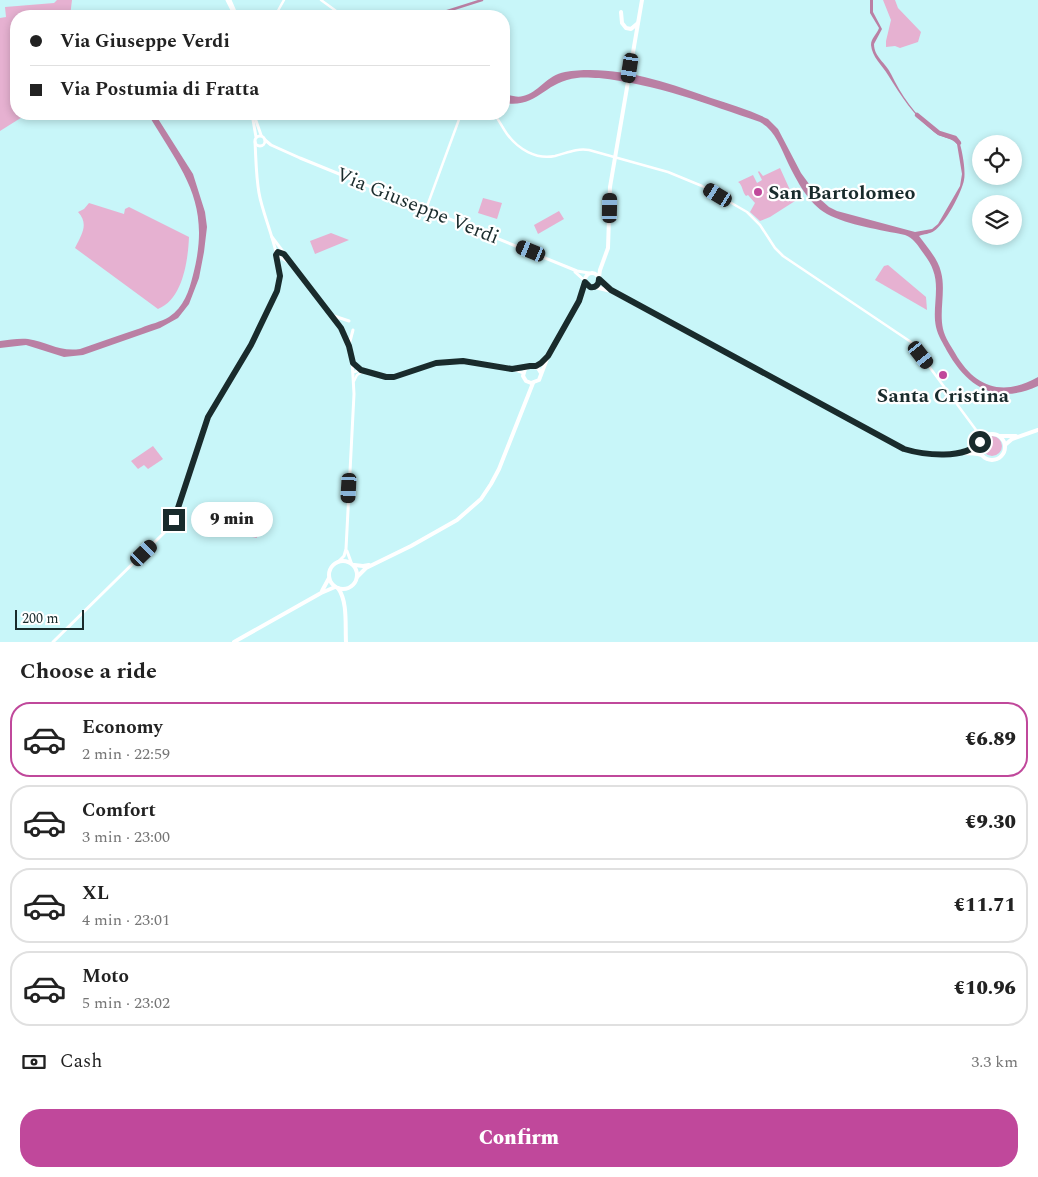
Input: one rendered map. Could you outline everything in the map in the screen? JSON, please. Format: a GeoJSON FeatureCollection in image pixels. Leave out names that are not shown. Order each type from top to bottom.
{"type":"FeatureCollection","features":[{"type":"Feature","properties":{"kind":"main road"},"geometry":{"type":"LineString","coordinates":[[357,577],[373,564],[406,549],[457,520],[481,498],[491,484],[498,469],[533,383],[539,380],[548,356],[579,301],[586,292],[598,284],[609,240],[610,187],[642,0]]}},
{"type":"Feature","properties":{"kind":"main road"},"geometry":{"type":"LineString","coordinates":[[621,12],[622,24],[626,28],[631,28],[638,23]]}},
{"type":"Feature","properties":{"kind":"main road"},"geometry":{"type":"LineString","coordinates":[[53,642],[165,533],[174,520],[208,417],[256,336],[277,291],[279,269],[258,191],[254,120]]}},
{"type":"Feature","properties":{"kind":"main road"},"geometry":{"type":"LineString","coordinates":[[255,120],[261,136],[256,137]]}},
{"type":"Feature","properties":{"kind":"main road","name":"Via Giuseppe Verdi"},"geometry":{"type":"LineString","coordinates":[[261,136],[271,145],[579,272],[590,273]]}},
{"type":"Feature","properties":{"kind":"main road"},"geometry":{"type":"LineString","coordinates":[[256,156],[265,140]]}},
{"type":"Feature","properties":{"kind":"main road"},"geometry":{"type":"LineString","coordinates":[[255,142],[262,145]]}},
{"type":"Feature","properties":{"kind":"main road","name":"Via Giuseppe Verdi"},"geometry":{"type":"LineString","coordinates":[[262,145],[271,145]]}},
{"type":"Feature","properties":{"kind":"main road"},"geometry":{"type":"LineString","coordinates":[[270,233],[289,263],[344,333],[353,363],[354,382],[346,549],[344,556],[332,565],[329,578],[320,593]]}},
{"type":"Feature","properties":{"kind":"main road"},"geometry":{"type":"LineString","coordinates":[[276,255],[278,252],[284,254]]}},
{"type":"Feature","properties":{"kind":"main road"},"geometry":{"type":"LineString","coordinates":[[276,255],[289,263]]}},
{"type":"Feature","properties":{"kind":"main road"},"geometry":{"type":"LineString","coordinates":[[279,269],[282,263],[289,263]]}},
{"type":"Feature","properties":{"kind":"main road"},"geometry":{"type":"LineString","coordinates":[[579,301],[586,276],[602,264]]}},
{"type":"Feature","properties":{"kind":"main road","name":"Via Giuseppe Verdi"},"geometry":{"type":"LineString","coordinates":[[566,266],[580,275],[585,281]]}},
{"type":"Feature","properties":{"kind":"main road"},"geometry":{"type":"LineString","coordinates":[[590,273],[595,273],[611,290],[891,443],[919,453],[964,452],[982,455],[990,460],[998,458],[1004,453],[1005,446],[1010,440],[1038,430]]}},
{"type":"Feature","properties":{"kind":"main road"},"geometry":{"type":"LineString","coordinates":[[585,281],[590,287],[611,290]]}},
{"type":"Feature","properties":{"kind":"main road"},"geometry":{"type":"LineString","coordinates":[[331,315],[338,319],[349,321]]}},
{"type":"Feature","properties":{"kind":"main road"},"geometry":{"type":"LineString","coordinates":[[349,346],[353,330]]}},
{"type":"Feature","properties":{"kind":"main road"},"geometry":{"type":"LineString","coordinates":[[527,396],[526,381],[523,373],[525,369],[529,366],[536,366],[548,356]]}},
{"type":"Feature","properties":{"kind":"main road"},"geometry":{"type":"LineString","coordinates":[[536,366],[541,374]]}},
{"type":"Feature","properties":{"kind":"main road"},"geometry":{"type":"LineString","coordinates":[[526,381],[533,383]]}},
{"type":"Feature","properties":{"kind":"main road"},"geometry":{"type":"LineString","coordinates":[[964,452],[975,447],[987,435],[1025,434]]}},
{"type":"Feature","properties":{"kind":"main road"},"geometry":{"type":"LineString","coordinates":[[1000,436],[1005,446]]}},
{"type":"Feature","properties":{"kind":"main road"},"geometry":{"type":"LineString","coordinates":[[981,440],[979,446],[982,455]]}},
{"type":"Feature","properties":{"kind":"main road"},"geometry":{"type":"LineString","coordinates":[[346,549],[357,571],[356,582],[345,592],[346,642]]}},
{"type":"Feature","properties":{"kind":"main road"},"geometry":{"type":"LineString","coordinates":[[339,561],[363,566],[373,564]]}},
{"type":"Feature","properties":{"kind":"main road"},"geometry":{"type":"LineString","coordinates":[[329,578],[342,594],[344,601]]}},
{"type":"Feature","properties":{"kind":"main road"},"geometry":{"type":"LineString","coordinates":[[234,642],[320,593],[337,587],[349,588]]}},
{"type":"Feature","properties":{"kind":"street"},"geometry":{"type":"LineString","coordinates":[[321,0],[335,10]]}},
{"type":"Feature","properties":{"kind":"street"},"geometry":{"type":"LineString","coordinates":[[426,209],[459,120]]}},
{"type":"Feature","properties":{"kind":"street"},"geometry":{"type":"LineString","coordinates":[[498,120],[511,139],[522,149],[534,155],[554,156],[578,149],[589,150],[682,176],[742,209],[760,225],[775,248],[783,256],[910,342],[977,429],[981,440]]}},
{"type":"Feature","properties":{"kind":"street"},"geometry":{"type":"LineString","coordinates":[[354,372],[362,371],[394,377],[436,363],[463,361],[512,369],[523,373]]}},
{"type":"Feature","properties":{"kind":"street"},"geometry":{"type":"LineString","coordinates":[[353,363],[362,371]]}},
{"type":"Feature","properties":{"kind":"street"},"geometry":{"type":"LineString","coordinates":[[512,369],[529,366]]}},
{"type":"Feature","properties":{"kind":"street"},"geometry":{"type":"LineString","coordinates":[[354,382],[357,375],[362,371]]}},
{"type":"Feature","properties":{"kind":"street"},"geometry":{"type":"LineString","coordinates":[[977,429],[987,435]]}},
{"type":"Feature","properties":{"kind":"shaded area"},"geometry":{"type":"Polygon","coordinates":[[[57,0],[72,0],[71,10],[10,10],[10,120],[17,120],[0,131],[0,18],[6,17],[5,7],[54,3],[57,0]]]}},
{"type":"Feature","properties":{"kind":"shaded area"},"geometry":{"type":"Polygon","coordinates":[[[870,0],[873,0],[873,12],[882,29],[874,44],[876,53],[889,70],[899,90],[927,124],[940,134],[959,141],[961,149],[964,176],[963,185],[957,200],[938,227],[932,232],[919,236],[940,267],[943,286],[942,322],[945,336],[963,365],[981,381],[991,386],[1013,387],[1038,377],[1038,386],[1009,394],[997,393],[985,390],[964,375],[955,364],[938,333],[935,320],[935,277],[930,262],[916,243],[905,235],[844,221],[820,209],[799,184],[774,135],[760,122],[661,90],[599,78],[566,80],[533,99],[510,104],[510,95],[523,96],[559,74],[583,70],[621,72],[676,86],[740,107],[768,119],[778,129],[801,173],[820,199],[829,207],[837,211],[915,232],[932,229],[938,224],[960,186],[962,174],[957,144],[937,134],[920,119],[903,98],[875,57],[871,43],[879,28],[870,13],[870,0]]]}},
{"type":"Feature","properties":{"kind":"shaded area"},"geometry":{"type":"Polygon","coordinates":[[[883,0],[895,0],[898,8],[921,32],[918,42],[900,48],[895,46],[886,47],[891,20],[883,0]]]}},
{"type":"Feature","properties":{"kind":"shaded area"},"geometry":{"type":"Polygon","coordinates":[[[152,120],[159,120],[193,174],[205,212],[207,227],[199,278],[189,304],[178,318],[160,328],[83,355],[64,357],[26,345],[0,348],[0,341],[25,339],[35,340],[60,348],[80,349],[163,320],[179,308],[188,293],[191,281],[198,250],[199,227],[191,189],[152,120]]]}},
{"type":"Feature","properties":{"kind":"shaded area"},"geometry":{"type":"Polygon","coordinates":[[[780,168],[795,201],[760,221],[750,212],[755,203],[748,195],[746,196],[738,182],[753,175],[757,183],[762,180],[759,171],[763,176],[780,168]]]}},
{"type":"Feature","properties":{"kind":"shaded area"},"geometry":{"type":"Polygon","coordinates":[[[483,198],[502,203],[497,219],[478,213],[483,198]]]}},
{"type":"Feature","properties":{"kind":"shaded area"},"geometry":{"type":"Polygon","coordinates":[[[89,203],[124,214],[125,209],[129,207],[189,237],[183,278],[179,288],[166,304],[158,309],[75,248],[84,225],[78,212],[89,203]]]}},
{"type":"Feature","properties":{"kind":"shaded area"},"geometry":{"type":"Polygon","coordinates":[[[559,211],[564,219],[538,234],[534,225],[559,211]]]}},
{"type":"Feature","properties":{"kind":"shaded area"},"geometry":{"type":"Polygon","coordinates":[[[331,233],[349,240],[315,254],[310,241],[331,233]]]}},
{"type":"Feature","properties":{"kind":"shaded area"},"geometry":{"type":"Polygon","coordinates":[[[888,265],[926,297],[927,310],[875,280],[884,266],[888,265]]]}},
{"type":"Feature","properties":{"kind":"shaded area"},"geometry":{"type":"Polygon","coordinates":[[[992,436],[999,439],[1002,446],[999,453],[992,456],[985,453],[982,446],[985,439],[992,436]]]}},
{"type":"Feature","properties":{"kind":"shaded area"},"geometry":{"type":"Polygon","coordinates":[[[153,446],[163,459],[148,469],[144,465],[138,469],[131,461],[153,446]]]}},
{"type":"Feature","properties":{"kind":"shaded area"},"geometry":{"type":"Polygon","coordinates":[[[222,502],[255,508],[257,538],[226,532],[222,529],[222,502]]]}},
{"type":"Feature","properties":{"kind":"waterway"},"geometry":{"type":"LineString","coordinates":[[451,10],[482,0]]}},
{"type":"Feature","properties":{"kind":"waterway"},"geometry":{"type":"LineString","coordinates":[[917,115],[939,133],[955,138],[959,143]]}},
{"type":"Feature","properties":{"kind":"place","name":"San Bartolomeo"},"geometry":{"type":"Point","coordinates":[758,192]}},
{"type":"Feature","properties":{"kind":"place","name":"Santa Cristina"},"geometry":{"type":"Point","coordinates":[943,375]}},
{"type":"Feature","properties":{"kind":"route"},"geometry":{"type":"LineString","coordinates":[[174,520],[208,417],[251,345],[277,291],[280,276],[276,255],[278,252],[284,254],[344,333],[355,366],[386,377],[394,377],[427,365],[443,362],[470,361],[512,369],[536,366],[548,356],[579,301],[585,282],[588,286],[594,287],[598,284],[599,279],[611,290],[803,396],[904,449],[919,453],[948,454],[964,452],[975,447],[980,442]]}}]}
